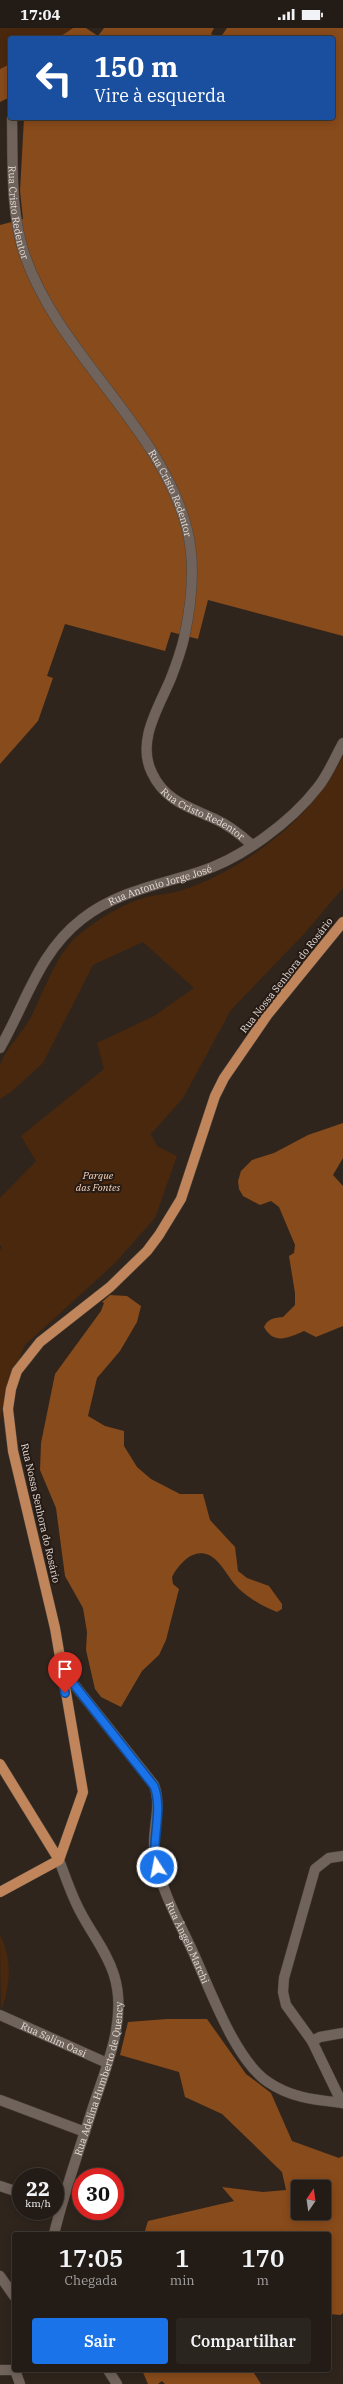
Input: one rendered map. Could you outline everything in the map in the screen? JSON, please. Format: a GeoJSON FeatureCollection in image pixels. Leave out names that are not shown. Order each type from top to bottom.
{"type":"FeatureCollection","features":[{"type":"Feature","properties":{"kind":"main road","name":"Rua Nossa Senhora do Rosário"},"geometry":{"type":"LineString","coordinates":[[59,1860],[82,1792],[55,1628],[13,1451],[8,1409],[11,1389],[17,1371],[40,1342],[110,1287],[151,1246],[181,1199],[215,1096],[224,1078],[268,1014],[343,922]]}},
{"type":"Feature","properties":{"kind":"main road"},"geometry":{"type":"LineString","coordinates":[[0,1764],[59,1860],[0,1892]]}},
{"type":"Feature","properties":{"kind":"street","name":"Rua Cristo Redentor"},"geometry":{"type":"LineString","coordinates":[[12,120],[14,208],[18,232],[33,275],[57,322],[152,452],[174,494],[187,529],[193,561],[192,593],[184,638],[172,676],[154,715],[147,740],[151,772],[162,789],[173,799],[184,806],[216,819],[237,832],[252,845]]}},
{"type":"Feature","properties":{"kind":"street","name":"Rua Antonio Jorge José"},"geometry":{"type":"LineString","coordinates":[[0,1048],[40,967],[61,938],[82,919],[124,895],[200,872],[252,845],[285,821],[305,803],[319,786],[343,743]]}},
{"type":"Feature","properties":{"kind":"street","name":"Rua Ângelo Marchi"},"geometry":{"type":"LineString","coordinates":[[61,1668],[154,1786],[158,1805],[153,1847],[157,1867],[167,1896],[233,2039],[253,2067],[267,2082],[286,2092],[307,2099],[343,2103]]}},
{"type":"Feature","properties":{"kind":"street"},"geometry":{"type":"LineString","coordinates":[[343,1856],[329,1858],[315,1869],[284,1978],[283,1992],[286,2005],[312,2041],[343,2103]]}},
{"type":"Feature","properties":{"kind":"street","name":"Rua Adelina Humberto de Quency"},"geometry":{"type":"LineString","coordinates":[[59,1860],[81,1912],[107,1957],[114,1975],[119,2007],[117,2028],[107,2063],[85,2132],[64,2190]]}},
{"type":"Feature","properties":{"kind":"street","name":"Rua Salim Oasi"},"geometry":{"type":"LineString","coordinates":[[0,2015],[107,2063]]}},
{"type":"Feature","properties":{"kind":"street"},"geometry":{"type":"LineString","coordinates":[[312,2041],[320,2037],[343,2033]]}},
{"type":"Feature","properties":{"kind":"street"},"geometry":{"type":"LineString","coordinates":[[0,2100],[85,2132]]}},
{"type":"Feature","properties":{"kind":"street"},"geometry":{"type":"LineString","coordinates":[[0,2186],[12,2190]]}},
{"type":"Feature","properties":{"kind":"street","name":"Rua Adelina Humberto de Quency"},"geometry":{"type":"LineString","coordinates":[[54,2232],[56,2220]]}},
{"type":"Feature","properties":{"kind":"street"},"geometry":{"type":"LineString","coordinates":[[0,2276],[12,2293]]}},
{"type":"Feature","properties":{"kind":"street"},"geometry":{"type":"LineString","coordinates":[[0,2370],[12,2370]]}},
{"type":"Feature","properties":{"kind":"street"},"geometry":{"type":"LineString","coordinates":[[17,2372],[20,2384]]}},
{"type":"Feature","properties":{"kind":"street"},"geometry":{"type":"LineString","coordinates":[[109,2372],[117,2384]]}},
{"type":"Feature","properties":{"kind":"green space"},"geometry":{"type":"Polygon","coordinates":[[[0,28],[73,28],[61,36],[8,36],[8,65],[0,69],[0,28]]]}},
{"type":"Feature","properties":{"kind":"green space","name":"Parque das Fontes"},"geometry":{"type":"Polygon","coordinates":[[[343,756],[343,888],[304,934],[231,1010],[183,1098],[151,1134],[157,1146],[177,1156],[155,1218],[115,1263],[25,1345],[6,1391],[0,1420],[0,1250],[2,1247],[0,1245],[0,1198],[36,1161],[21,1136],[104,1069],[97,1043],[154,1016],[194,988],[143,942],[93,965],[43,1063],[11,1092],[0,1099],[0,1066],[5,1054],[29,1021],[58,960],[81,933],[121,907],[151,896],[180,891],[205,881],[253,855],[296,820],[330,779],[343,756]]]}},
{"type":"Feature","properties":{"kind":"green space"},"geometry":{"type":"Polygon","coordinates":[[[0,1935],[7,1954],[9,1973],[1,2012],[0,1935]]]}},
{"type":"Feature","properties":{"kind":"shaded area"},"geometry":{"type":"Polygon","coordinates":[[[73,28],[86,28],[98,36],[61,36],[73,28]]]}},
{"type":"Feature","properties":{"kind":"shaded area"},"geometry":{"type":"Polygon","coordinates":[[[104,28],[214,28],[211,34],[215,36],[98,36],[104,28]]]}},
{"type":"Feature","properties":{"kind":"shaded area"},"geometry":{"type":"Polygon","coordinates":[[[227,28],[343,28],[343,636],[208,600],[198,639],[171,632],[165,651],[65,624],[47,676],[53,678],[38,721],[0,764],[0,225],[23,219],[20,191],[24,120],[335,120],[335,36],[221,36],[227,28]]]}},
{"type":"Feature","properties":{"kind":"shaded area"},"geometry":{"type":"Polygon","coordinates":[[[8,65],[8,98],[0,102],[0,69],[8,65]]]}},
{"type":"Feature","properties":{"kind":"shaded area"},"geometry":{"type":"Polygon","coordinates":[[[343,1123],[343,1158],[333,1175],[343,1186],[343,1326],[316,1337],[304,1331],[287,1338],[277,1338],[268,1333],[264,1327],[270,1320],[283,1317],[295,1305],[295,1293],[289,1256],[294,1253],[295,1245],[279,1207],[271,1201],[260,1205],[243,1196],[239,1189],[238,1181],[241,1171],[252,1160],[274,1153],[308,1135],[343,1123]]]}},
{"type":"Feature","properties":{"kind":"shaded area"},"geometry":{"type":"Polygon","coordinates":[[[110,1295],[127,1296],[141,1306],[137,1322],[120,1351],[97,1378],[88,1416],[105,1426],[124,1431],[124,1446],[137,1467],[151,1479],[180,1494],[203,1494],[210,1520],[235,1547],[238,1571],[247,1578],[269,1586],[282,1604],[282,1609],[277,1612],[261,1605],[238,1588],[220,1564],[210,1556],[197,1554],[191,1556],[180,1565],[172,1577],[173,1584],[179,1589],[166,1640],[159,1655],[142,1671],[121,1707],[101,1697],[95,1689],[86,1650],[87,1632],[83,1608],[65,1576],[56,1508],[40,1470],[41,1443],[55,1374],[101,1311],[104,1303],[102,1302],[110,1295]]]}},
{"type":"Feature","properties":{"kind":"shaded area"},"geometry":{"type":"Polygon","coordinates":[[[167,2019],[207,2019],[246,2074],[271,2093],[292,2141],[339,2158],[343,2156],[343,2313],[341,2315],[331,2314],[331,2232],[145,2232],[148,2221],[234,2201],[222,2187],[263,2192],[286,2190],[282,2172],[222,2114],[185,2097],[179,2072],[120,2055],[128,2022],[167,2019]]]}},
{"type":"Feature","properties":{"kind":"shaded area"},"geometry":{"type":"Polygon","coordinates":[[[143,2372],[253,2372],[261,2384],[165,2384],[162,2381],[158,2384],[148,2384],[143,2372]]]}},
{"type":"Feature","properties":{"kind":"route"},"geometry":{"type":"LineString","coordinates":[[65,1693],[61,1668],[154,1786],[157,1794],[158,1805],[153,1847],[157,1867]]}}]}
